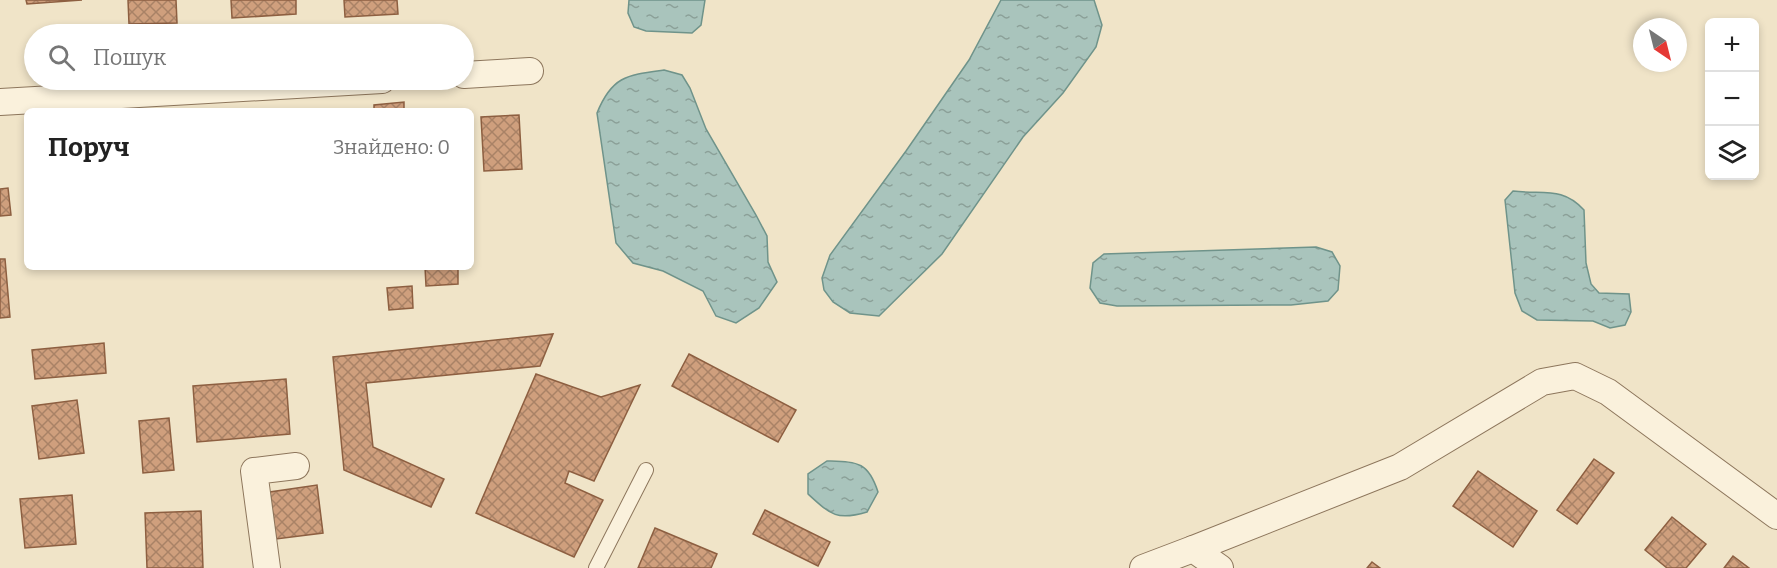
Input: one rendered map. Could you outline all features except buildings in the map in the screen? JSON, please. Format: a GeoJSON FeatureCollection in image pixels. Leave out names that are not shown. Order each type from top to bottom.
{"type":"FeatureCollection","features":[{"type":"Feature","properties":{"kind":"street"},"geometry":{"type":"LineString","coordinates":[[474,74],[530,71]]}},
{"type":"Feature","properties":{"kind":"street"},"geometry":{"type":"LineString","coordinates":[[0,102],[208,90]]}},
{"type":"Feature","properties":{"kind":"street"},"geometry":{"type":"LineString","coordinates":[[1143,568],[1400,466],[1542,382],[1575,376],[1608,392],[1777,516]]}},
{"type":"Feature","properties":{"kind":"street"},"geometry":{"type":"LineString","coordinates":[[267,568],[254,471],[296,466]]}},
{"type":"Feature","properties":{"kind":"street"},"geometry":{"type":"LineString","coordinates":[[1193,549],[1220,568]]}},
{"type":"Feature","properties":{"kind":"lane"},"geometry":{"type":"LineString","coordinates":[[596,568],[646,470]]}},
{"type":"Feature","properties":{"kind":"water"},"geometry":{"type":"Polygon","coordinates":[[[629,0],[705,0],[701,25],[692,33],[646,31],[634,27],[628,13],[629,0]]]}},
{"type":"Feature","properties":{"kind":"water"},"geometry":{"type":"Polygon","coordinates":[[[1001,0],[1094,0],[1102,25],[1096,47],[1063,93],[1023,137],[942,254],[879,316],[850,313],[833,302],[824,290],[822,278],[830,255],[969,60],[1001,0]]]}},
{"type":"Feature","properties":{"kind":"water"},"geometry":{"type":"Polygon","coordinates":[[[664,70],[682,75],[690,88],[706,129],[767,236],[768,262],[777,282],[759,308],[736,323],[716,316],[703,291],[663,271],[633,263],[616,243],[597,113],[615,84],[630,76],[664,70]]]}},
{"type":"Feature","properties":{"kind":"water"},"geometry":{"type":"Polygon","coordinates":[[[1513,191],[1560,194],[1576,202],[1584,210],[1586,263],[1591,284],[1599,293],[1629,294],[1631,312],[1625,325],[1610,328],[1593,321],[1537,320],[1522,311],[1515,293],[1505,200],[1513,191]]]}},
{"type":"Feature","properties":{"kind":"water"},"geometry":{"type":"Polygon","coordinates":[[[1316,247],[1332,252],[1340,266],[1338,290],[1328,301],[1291,305],[1117,306],[1100,303],[1090,288],[1093,263],[1104,254],[1316,247]]]}},
{"type":"Feature","properties":{"kind":"water"},"geometry":{"type":"Polygon","coordinates":[[[827,461],[854,463],[870,474],[878,492],[867,512],[841,516],[823,507],[808,494],[808,474],[827,461]]]}}]}
